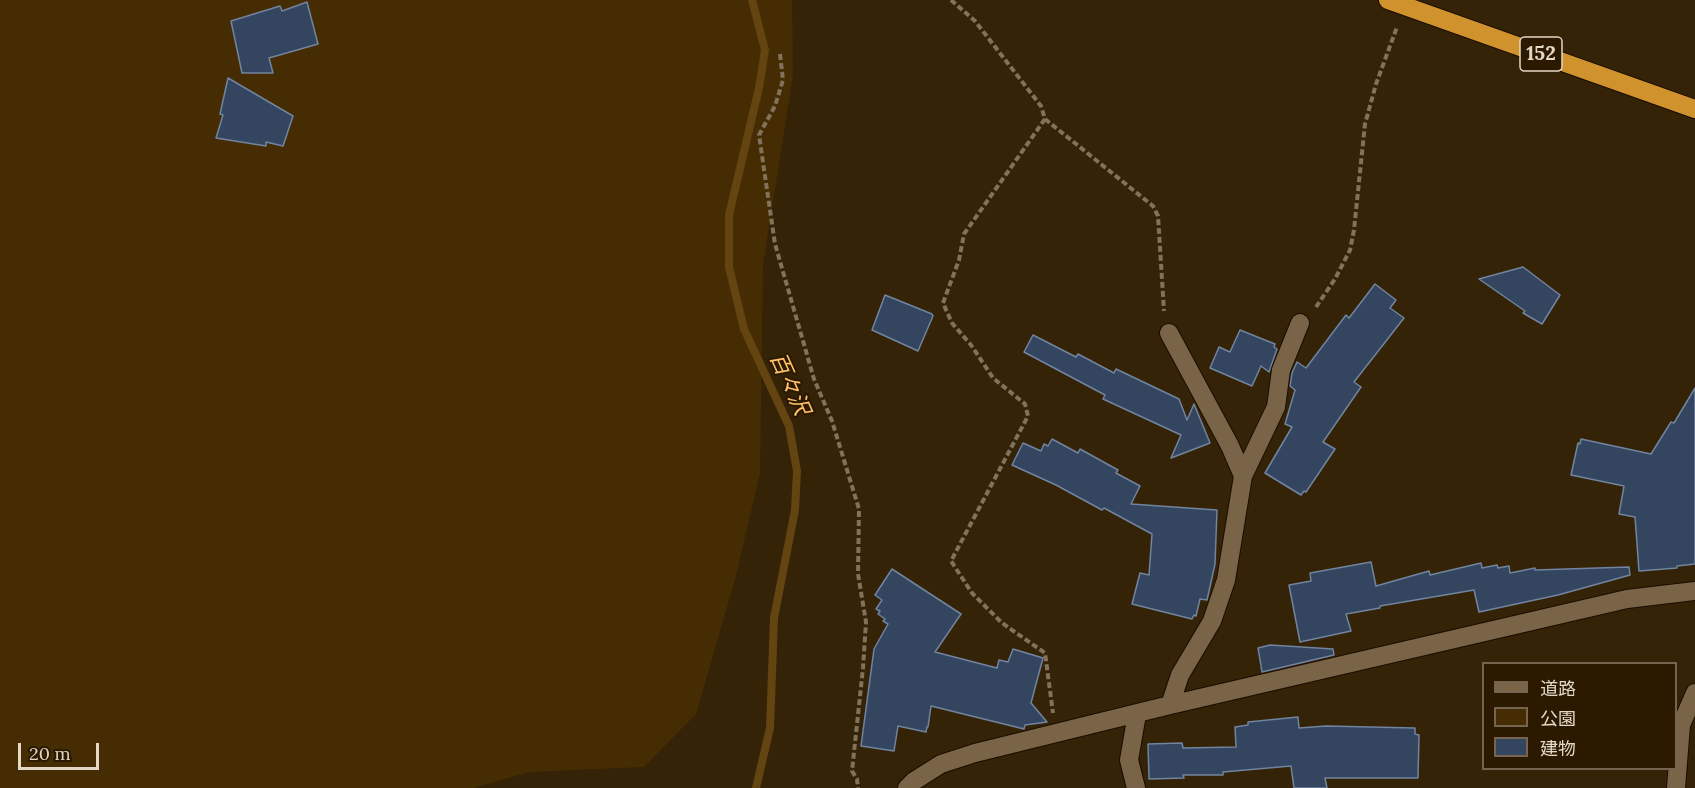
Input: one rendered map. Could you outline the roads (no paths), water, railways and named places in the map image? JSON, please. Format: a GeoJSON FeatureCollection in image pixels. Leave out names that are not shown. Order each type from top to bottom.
{"type":"FeatureCollection","features":[{"type":"Feature","properties":{"kind":"highway","name":"152"},"geometry":{"type":"LineString","coordinates":[[1388,0],[1695,109]]}},
{"type":"Feature","properties":{"kind":"street"},"geometry":{"type":"LineString","coordinates":[[1170,705],[1180,675],[1212,621],[1226,580],[1243,476],[1276,407],[1281,370],[1300,323]]}},
{"type":"Feature","properties":{"kind":"street"},"geometry":{"type":"LineString","coordinates":[[1169,333],[1230,446],[1243,476]]}},
{"type":"Feature","properties":{"kind":"street"},"geometry":{"type":"LineString","coordinates":[[907,788],[941,764],[1170,705],[1627,599],[1695,591]]}},
{"type":"Feature","properties":{"kind":"street"},"geometry":{"type":"LineString","coordinates":[[1676,788],[1681,726],[1695,693]]}},
{"type":"Feature","properties":{"kind":"street"},"geometry":{"type":"LineString","coordinates":[[1136,788],[1129,760],[1137,714]]}},
{"type":"Feature","properties":{"kind":"waterway","name":"百々沢"},"geometry":{"type":"LineString","coordinates":[[752,0],[765,50],[759,88],[729,215],[729,267],[744,329],[789,426],[797,471],[795,510],[774,618],[770,728],[756,788]]}}]}
